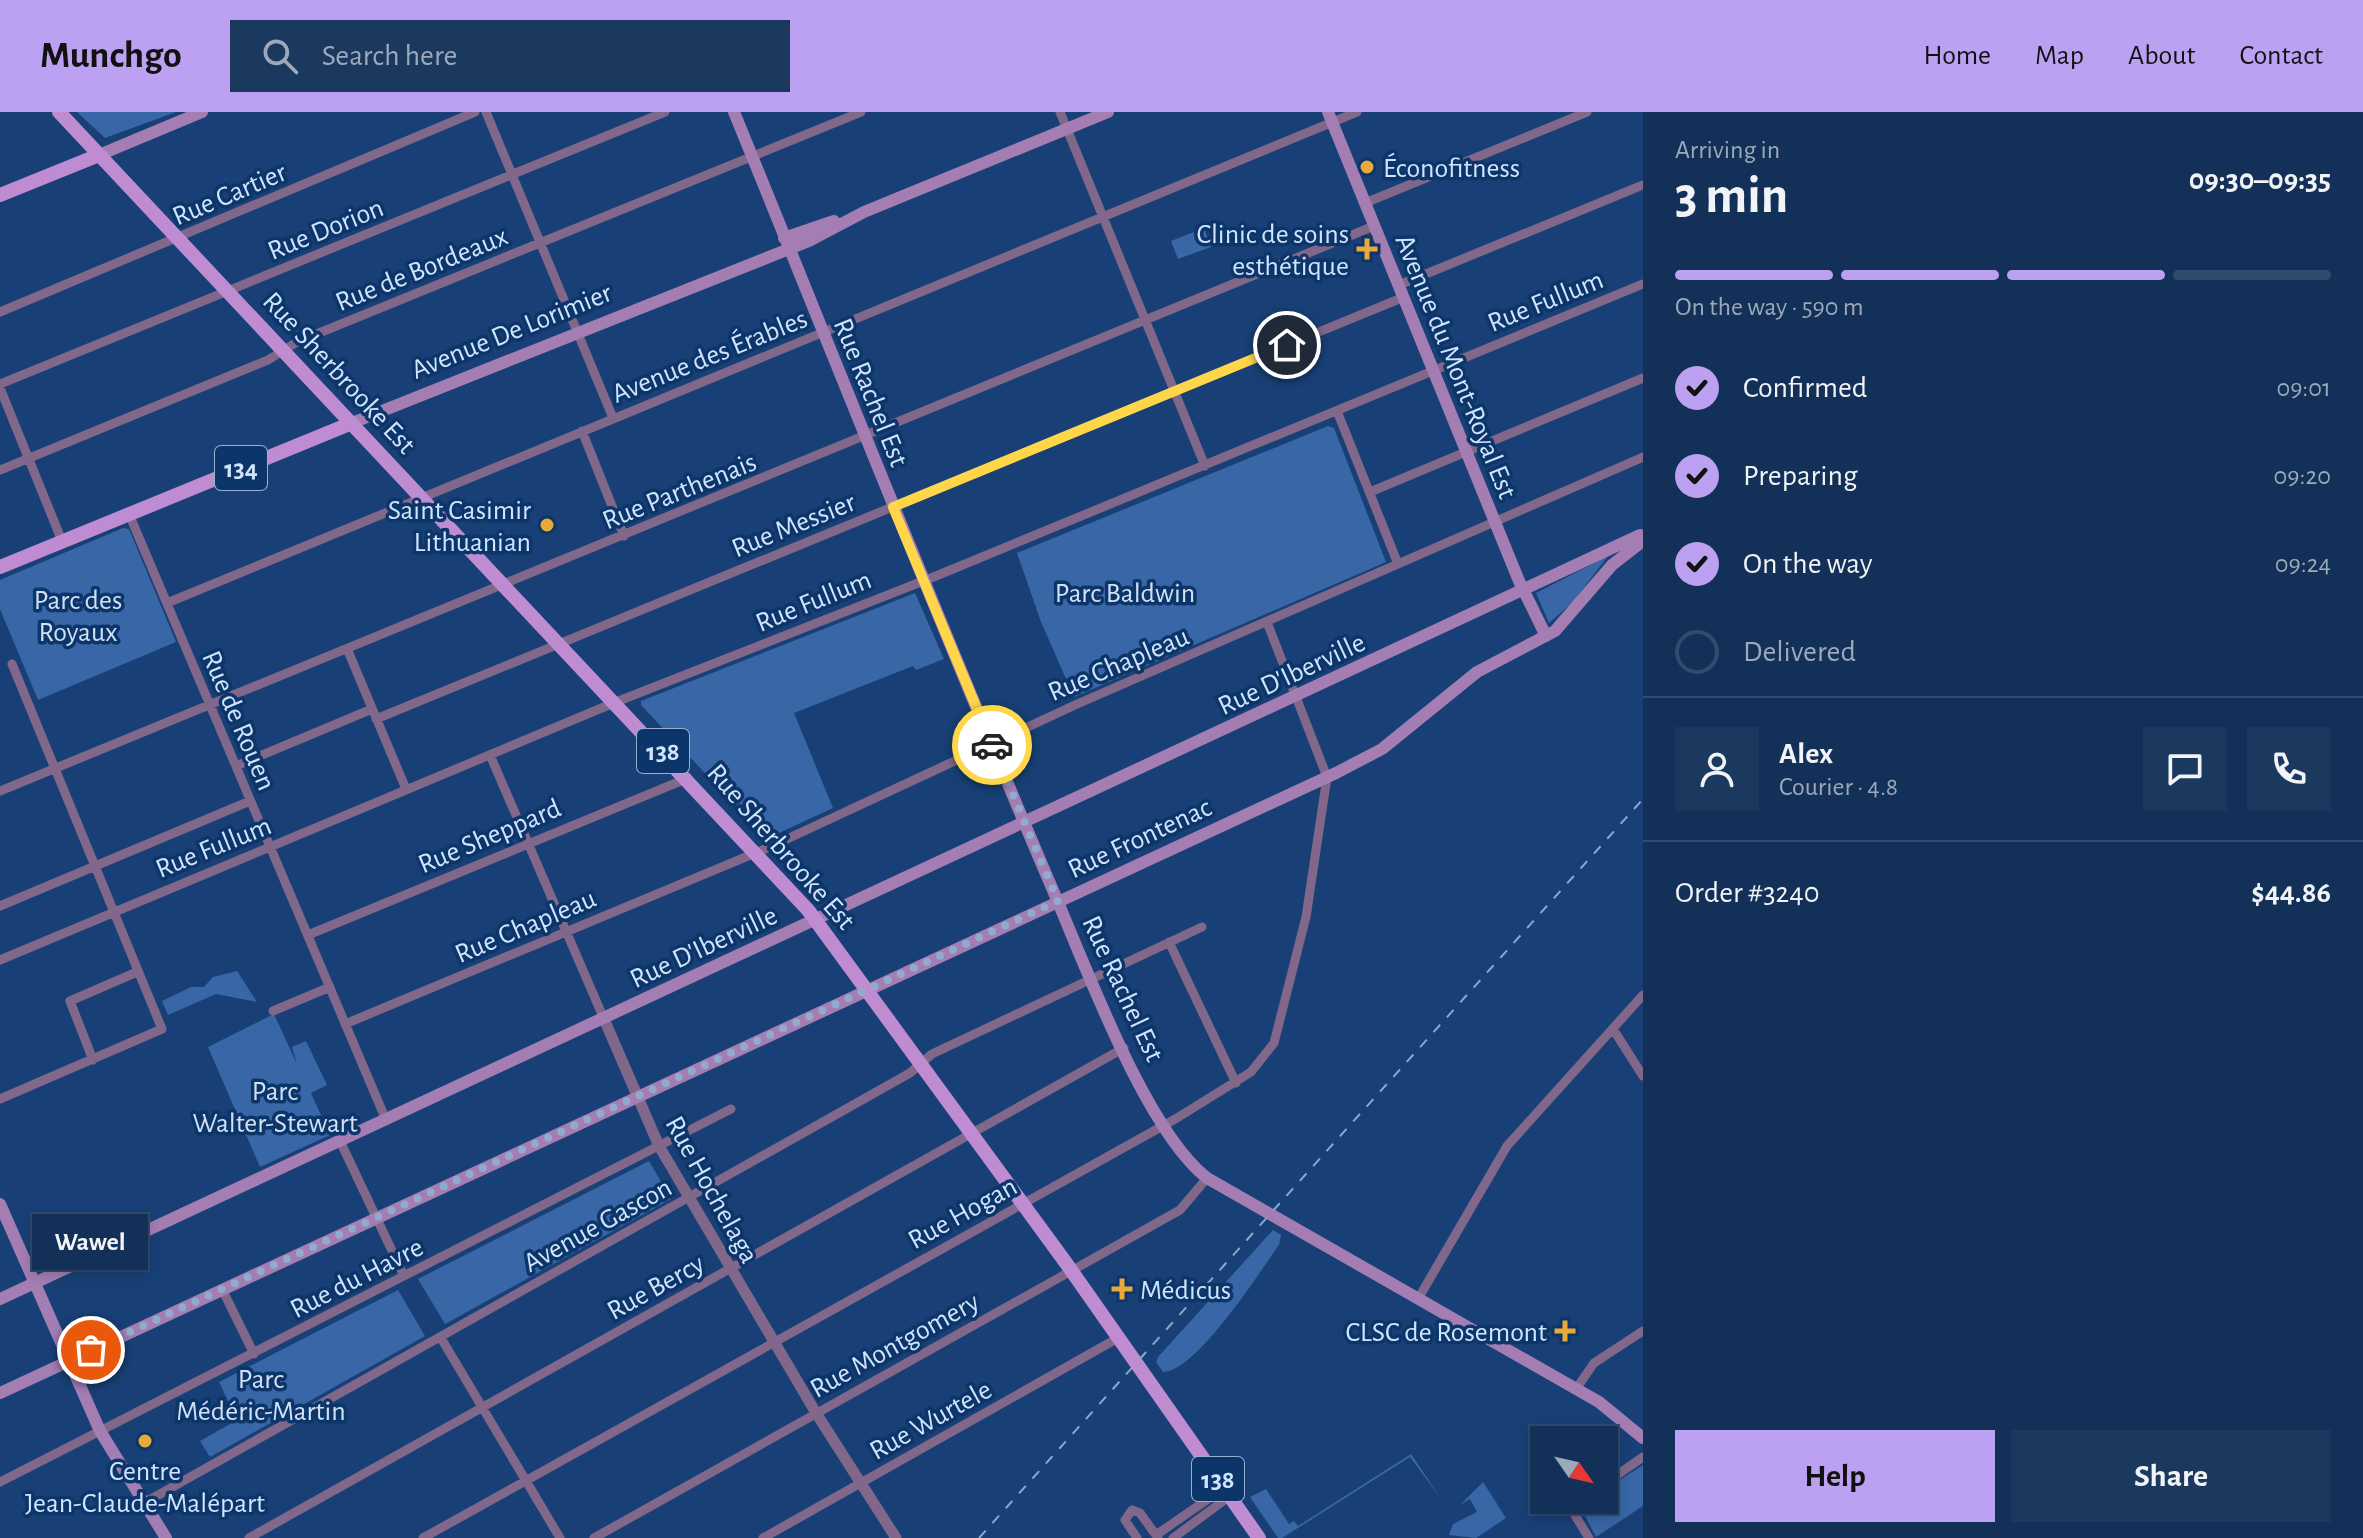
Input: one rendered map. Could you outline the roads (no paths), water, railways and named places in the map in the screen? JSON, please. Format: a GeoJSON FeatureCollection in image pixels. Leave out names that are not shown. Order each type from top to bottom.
{"type":"FeatureCollection","features":[{"type":"Feature","properties":{"kind":"main road","name":"Rue Sherbrooke Est"},"geometry":{"type":"LineString","coordinates":[[59,112],[688,778],[817,920],[1072,1271],[1259,1538]]}},
{"type":"Feature","properties":{"kind":"main road"},"geometry":{"type":"LineString","coordinates":[[0,195],[202,112]]}},
{"type":"Feature","properties":{"kind":"main road","name":"Rue Rachel Est"},"geometry":{"type":"LineString","coordinates":[[734,112],[821,332],[1024,824],[1162,1126],[1182,1155],[1207,1178],[1607,1407],[1643,1438]]}},
{"type":"Feature","properties":{"kind":"main road","name":"Avenue De Lorimier"},"geometry":{"type":"LineString","coordinates":[[0,567],[1108,112]]}},
{"type":"Feature","properties":{"kind":"main road","name":"Avenue du Mont-Royal Est"},"geometry":{"type":"LineString","coordinates":[[1330,117],[1523,591],[1546,636]]}},
{"type":"Feature","properties":{"kind":"main road","name":"Rue D'Iberville"},"geometry":{"type":"LineString","coordinates":[[0,1299],[1643,534]]}},
{"type":"Feature","properties":{"kind":"main road","name":"Rue Frontenac"},"geometry":{"type":"LineString","coordinates":[[0,1393],[1382,749],[1477,672],[1546,636],[1569,618],[1612,565],[1643,541]]}},
{"type":"Feature","properties":{"kind":"main road"},"geometry":{"type":"LineString","coordinates":[[0,1204],[3,1218],[100,1431],[166,1538]]}},
{"type":"Feature","properties":{"kind":"street","name":"Rue Cartier"},"geometry":{"type":"LineString","coordinates":[[0,312],[475,112]]}},
{"type":"Feature","properties":{"kind":"street"},"geometry":{"type":"LineString","coordinates":[[486,112],[613,418]]}},
{"type":"Feature","properties":{"kind":"street","name":"Rue Dorion"},"geometry":{"type":"LineString","coordinates":[[0,386],[665,112]]}},
{"type":"Feature","properties":{"kind":"street","name":"Rue de Bordeaux"},"geometry":{"type":"LineString","coordinates":[[0,470],[861,112]]}},
{"type":"Feature","properties":{"kind":"street"},"geometry":{"type":"LineString","coordinates":[[1060,112],[1205,466]]}},
{"type":"Feature","properties":{"kind":"street","name":"Avenue des Érables"},"geometry":{"type":"LineString","coordinates":[[167,603],[1102,217],[1330,117],[1357,112]]}},
{"type":"Feature","properties":{"kind":"street"},"geometry":{"type":"LineString","coordinates":[[1365,203],[1587,112]]}},
{"type":"Feature","properties":{"kind":"street","name":"Rue Messier"},"geometry":{"type":"LineString","coordinates":[[376,719],[1174,391],[1643,185]]}},
{"type":"Feature","properties":{"kind":"street","name":"Rue Parthenais"},"geometry":{"type":"LineString","coordinates":[[0,791],[348,651],[1374,226]]}},
{"type":"Feature","properties":{"kind":"street","name":"Rue Fullum"},"geometry":{"type":"LineString","coordinates":[[0,960],[616,702],[1205,466],[1643,284]]}},
{"type":"Feature","properties":{"kind":"street"},"geometry":{"type":"LineString","coordinates":[[1370,492],[1643,378]]}},
{"type":"Feature","properties":{"kind":"street"},"geometry":{"type":"LineString","coordinates":[[0,386],[62,541]]}},
{"type":"Feature","properties":{"kind":"street"},"geometry":{"type":"LineString","coordinates":[[1337,411],[1398,564]]}},
{"type":"Feature","properties":{"kind":"street"},"geometry":{"type":"LineString","coordinates":[[582,431],[624,536]]}},
{"type":"Feature","properties":{"kind":"street","name":"Rue Chapleau"},"geometry":{"type":"LineString","coordinates":[[345,1024],[756,851],[991,743],[1643,457]]}},
{"type":"Feature","properties":{"kind":"street","name":"Rue de Rouen"},"geometry":{"type":"LineString","coordinates":[[129,514],[386,1120]]}},
{"type":"Feature","properties":{"kind":"street"},"geometry":{"type":"LineString","coordinates":[[1267,622],[1327,777]]}},
{"type":"Feature","properties":{"kind":"street"},"geometry":{"type":"LineString","coordinates":[[348,651],[406,789]]}},
{"type":"Feature","properties":{"kind":"street"},"geometry":{"type":"LineString","coordinates":[[0,1099],[162,1029],[12,664]]}},
{"type":"Feature","properties":{"kind":"street"},"geometry":{"type":"LineString","coordinates":[[236,766],[372,709]]}},
{"type":"Feature","properties":{"kind":"street","name":"Rue Hochelaga"},"geometry":{"type":"LineString","coordinates":[[490,755],[659,1146],[816,1413],[896,1538]]}},
{"type":"Feature","properties":{"kind":"street","name":"Rue Hogan"},"geometry":{"type":"LineString","coordinates":[[423,1538],[1236,1083],[1262,1061],[1281,1027],[1306,917],[1327,777]]}},
{"type":"Feature","properties":{"kind":"street","name":"Rue Sheppard"},"geometry":{"type":"LineString","coordinates":[[308,935],[688,778]]}},
{"type":"Feature","properties":{"kind":"street"},"geometry":{"type":"LineString","coordinates":[[0,906],[250,801]]}},
{"type":"Feature","properties":{"kind":"street","name":"Avenue Gascon"},"geometry":{"type":"LineString","coordinates":[[144,1503],[688,1198],[920,1064],[934,1052],[1202,927]]}},
{"type":"Feature","properties":{"kind":"street"},"geometry":{"type":"LineString","coordinates":[[1169,942],[1236,1083]]}},
{"type":"Feature","properties":{"kind":"street"},"geometry":{"type":"LineString","coordinates":[[93,1060],[70,1001],[137,972]]}},
{"type":"Feature","properties":{"kind":"street"},"geometry":{"type":"LineString","coordinates":[[273,1011],[330,987]]}},
{"type":"Feature","properties":{"kind":"street"},"geometry":{"type":"LineString","coordinates":[[1418,1299],[1507,1146],[1643,995]]}},
{"type":"Feature","properties":{"kind":"street"},"geometry":{"type":"LineString","coordinates":[[1613,1029],[1643,1076]]}},
{"type":"Feature","properties":{"kind":"street","name":"Rue Bercy"},"geometry":{"type":"LineString","coordinates":[[249,1538],[1124,1048]]}},
{"type":"Feature","properties":{"kind":"street","name":"Rue du Havre"},"geometry":{"type":"LineString","coordinates":[[0,1482],[731,1109]]}},
{"type":"Feature","properties":{"kind":"street"},"geometry":{"type":"LineString","coordinates":[[340,1141],[404,1276]]}},
{"type":"Feature","properties":{"kind":"street","name":"Rue Montgomery"},"geometry":{"type":"LineString","coordinates":[[594,1538],[1180,1210],[1207,1178]]}},
{"type":"Feature","properties":{"kind":"street"},"geometry":{"type":"LineString","coordinates":[[222,1289],[254,1354]]}},
{"type":"Feature","properties":{"kind":"street"},"geometry":{"type":"LineString","coordinates":[[1576,1389],[1594,1363],[1643,1331]]}},
{"type":"Feature","properties":{"kind":"street"},"geometry":{"type":"LineString","coordinates":[[441,1338],[560,1538]]}},
{"type":"Feature","properties":{"kind":"street","name":"Rue Wurtele"},"geometry":{"type":"LineString","coordinates":[[763,1538],[1121,1342]]}},
{"type":"Feature","properties":{"kind":"street"},"geometry":{"type":"LineString","coordinates":[[1618,1474],[1643,1457]]}},
{"type":"Feature","properties":{"kind":"street"},"geometry":{"type":"LineString","coordinates":[[1137,1538],[1125,1520],[1132,1510],[1140,1513],[1157,1536],[1211,1497],[1230,1496]]}},
{"type":"Feature","properties":{"kind":"street"},"geometry":{"type":"LineString","coordinates":[[1173,1538],[1230,1496]]}},
{"type":"Feature","properties":{"kind":"street"},"geometry":{"type":"LineString","coordinates":[[1574,1514],[1589,1538]]}},
{"type":"Feature","properties":{"kind":"railway"},"geometry":{"type":"LineString","coordinates":[[979,1538],[1643,799]]}},
{"type":"Feature","properties":{"kind":"place","name":"Éconofitness"},"geometry":{"type":"Point","coordinates":[1367,167]}},
{"type":"Feature","properties":{"kind":"place","name":"Clinic de soins esthétique"},"geometry":{"type":"Point","coordinates":[1367,249]}},
{"type":"Feature","properties":{"kind":"place","name":"Saint Casimir Lithuanian"},"geometry":{"type":"Point","coordinates":[547,525]}},
{"type":"Feature","properties":{"kind":"place","name":"Médicus"},"geometry":{"type":"Point","coordinates":[1122,1289]}},
{"type":"Feature","properties":{"kind":"place","name":"CLSC de Rosemont"},"geometry":{"type":"Point","coordinates":[1565,1331]}},
{"type":"Feature","properties":{"kind":"place","name":"Wawel"},"geometry":{"type":"Point","coordinates":[91,1350]}},
{"type":"Feature","properties":{"kind":"place","name":"Centre Jean-Claude-Malépart"},"geometry":{"type":"Point","coordinates":[145,1441]}},
{"type":"Feature","properties":{"kind":"park label","name":"Parc Baldwin"},"geometry":{"type":"Point","coordinates":[1125,592]}},
{"type":"Feature","properties":{"kind":"park label","name":"Parc des Royaux"},"geometry":{"type":"Point","coordinates":[78,615]}},
{"type":"Feature","properties":{"kind":"park label","name":"Parc Walter-Stewart"},"geometry":{"type":"Point","coordinates":[275,1106]}},
{"type":"Feature","properties":{"kind":"park label","name":"Parc Médéric-Martin"},"geometry":{"type":"Point","coordinates":[261,1394]}}]}
